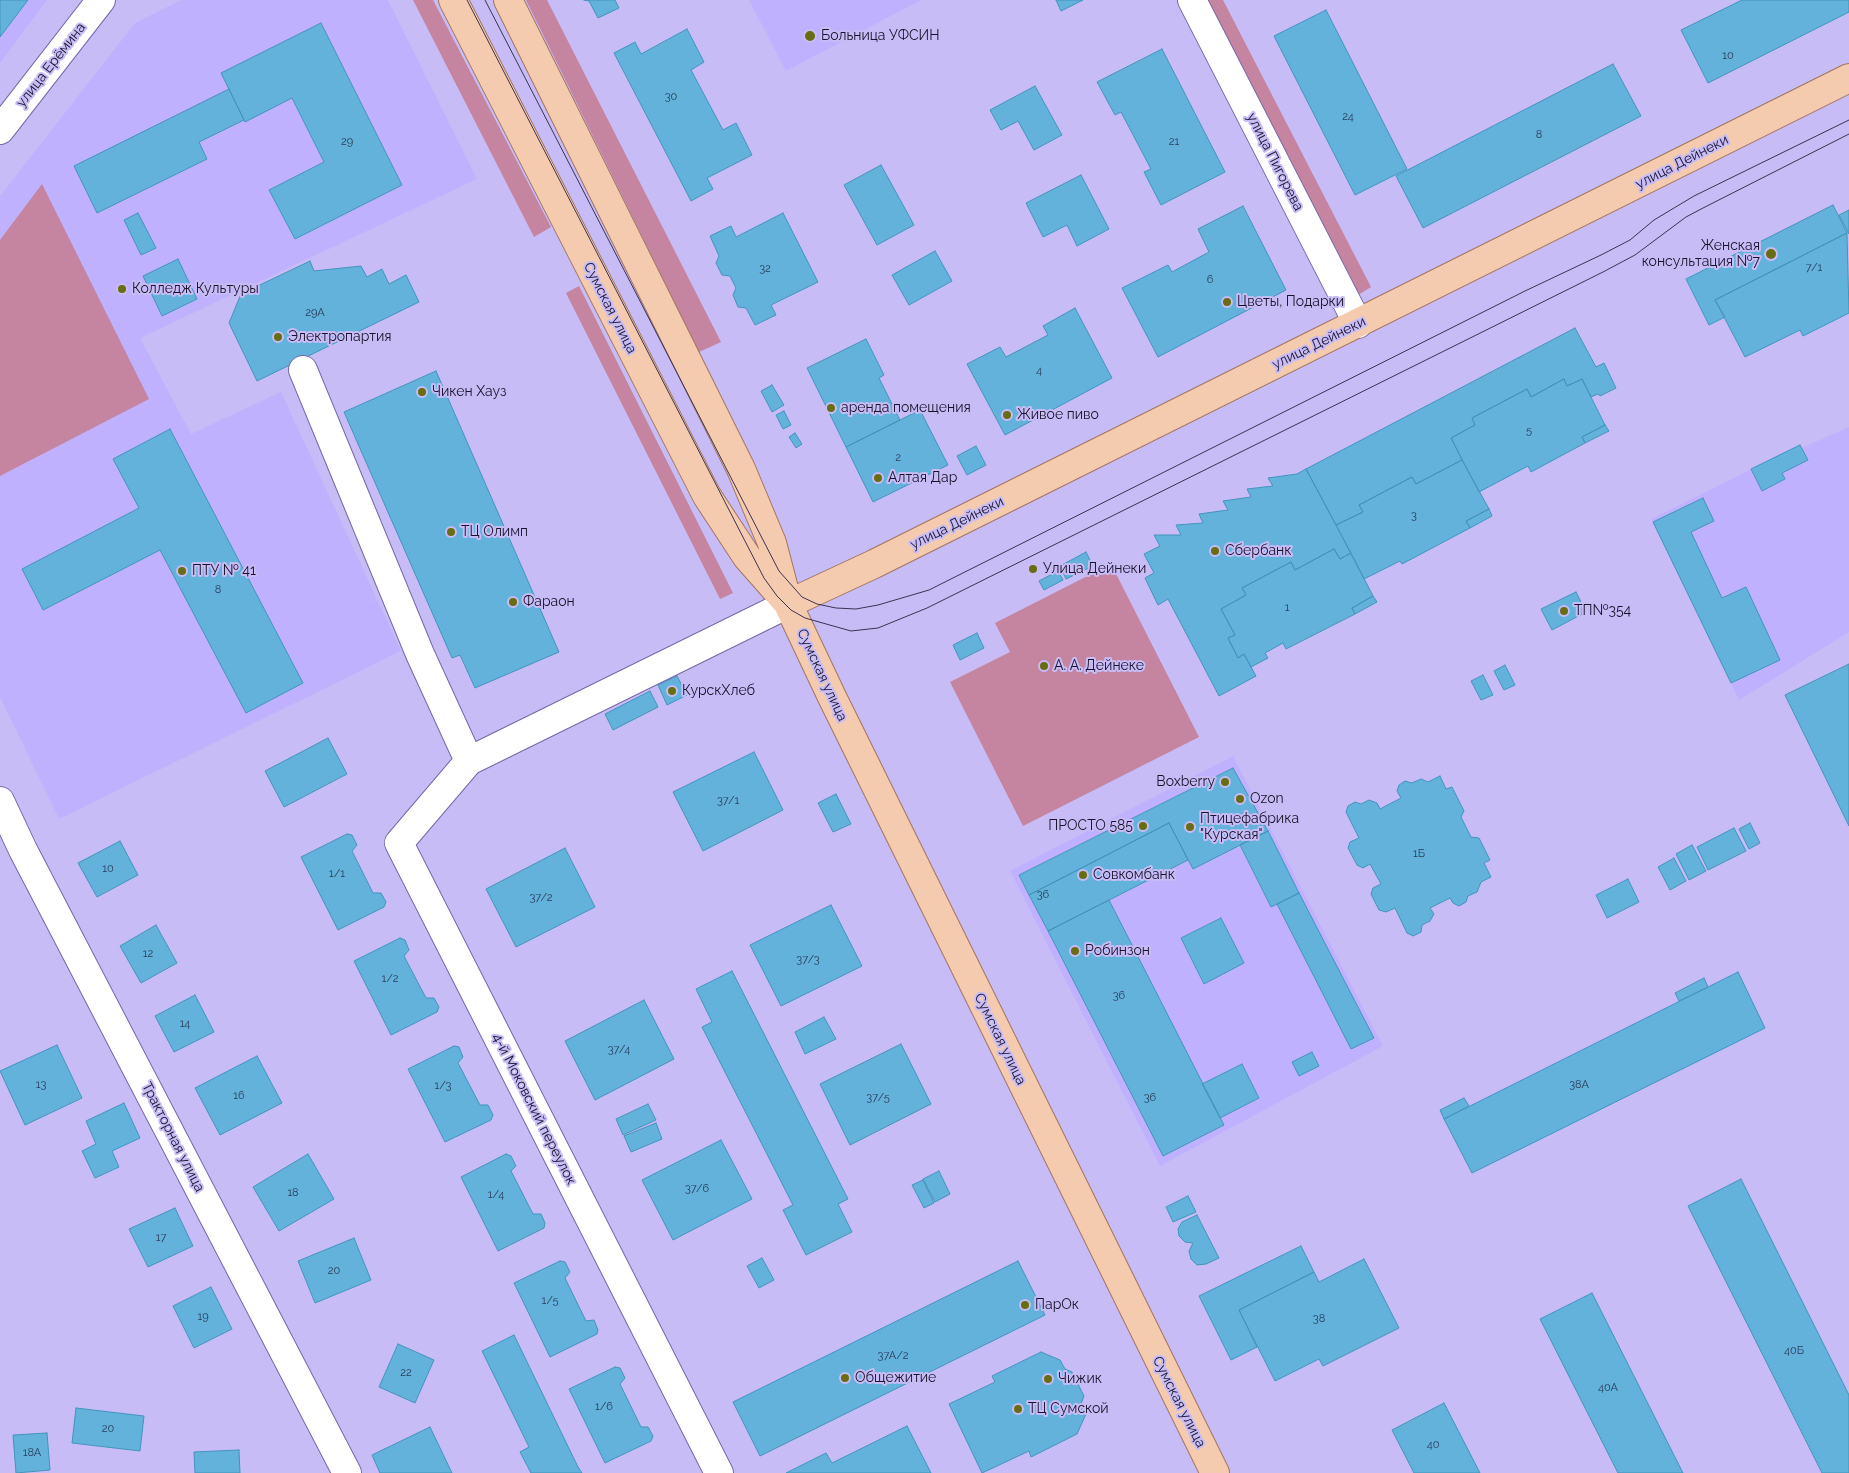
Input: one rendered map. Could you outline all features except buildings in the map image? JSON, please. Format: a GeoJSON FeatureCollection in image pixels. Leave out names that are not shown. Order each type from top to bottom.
{"type":"FeatureCollection","features":[{"type":"Feature","properties":{"kind":"main road","name":"Сумская улица"},"geometry":{"type":"LineString","coordinates":[[452,0],[707,496],[747,557],[788,604]]}},
{"type":"Feature","properties":{"kind":"main road","name":"Сумская улица"},"geometry":{"type":"LineString","coordinates":[[508,0],[741,469],[772,543],[788,604],[832,697],[1215,1473]]}},
{"type":"Feature","properties":{"kind":"main road","name":"улица Дейнеки"},"geometry":{"type":"LineString","coordinates":[[788,604],[874,564],[1849,78]]}},
{"type":"Feature","properties":{"kind":"street","name":"улица Ерёмина"},"geometry":{"type":"LineString","coordinates":[[0,130],[101,0]]}},
{"type":"Feature","properties":{"kind":"street","name":"улица Пигорева"},"geometry":{"type":"LineString","coordinates":[[1192,0],[1358,324]]}},
{"type":"Feature","properties":{"kind":"street"},"geometry":{"type":"LineString","coordinates":[[303,370],[420,654],[469,760],[788,604]]}},
{"type":"Feature","properties":{"kind":"street","name":"4-й Моковский переулок"},"geometry":{"type":"LineString","coordinates":[[469,760],[399,843],[719,1473]]}},
{"type":"Feature","properties":{"kind":"street","name":"Тракторная улица"},"geometry":{"type":"LineString","coordinates":[[0,801],[28,859],[347,1473]]}},
{"type":"Feature","properties":{"kind":"shaded area"},"geometry":{"type":"Polygon","coordinates":[[[0,0],[47,0],[0,63],[0,0]]]}},
{"type":"Feature","properties":{"kind":"shaded area"},"geometry":{"type":"Polygon","coordinates":[[[181,0],[388,0],[477,179],[140,338],[191,434],[281,392],[401,651],[59,819],[0,697],[0,196],[135,23],[181,0]]]}},
{"type":"Feature","properties":{"kind":"shaded area"},"geometry":{"type":"Polygon","coordinates":[[[413,0],[433,0],[551,227],[534,237],[413,0]]]}},
{"type":"Feature","properties":{"kind":"shaded area"},"geometry":{"type":"Polygon","coordinates":[[[526,0],[547,0],[721,342],[699,352],[526,0]]]}},
{"type":"Feature","properties":{"kind":"shaded area","name":"Больница УФСИН"},"geometry":{"type":"Polygon","coordinates":[[[749,0],[921,0],[786,71],[749,0]]]}},
{"type":"Feature","properties":{"kind":"shaded area"},"geometry":{"type":"Polygon","coordinates":[[[1200,0],[1223,0],[1371,287],[1350,300],[1200,0]]]}},
{"type":"Feature","properties":{"kind":"shaded area"},"geometry":{"type":"Polygon","coordinates":[[[42,184],[149,399],[0,476],[0,240],[42,184]]]}},
{"type":"Feature","properties":{"kind":"shaded area"},"geometry":{"type":"Polygon","coordinates":[[[579,286],[733,593],[720,599],[566,293],[579,286]]]}},
{"type":"Feature","properties":{"kind":"shaded area"},"geometry":{"type":"Polygon","coordinates":[[[1849,427],[1849,632],[1739,700],[1651,519],[1800,445],[1802,448],[1849,427]]]}},
{"type":"Feature","properties":{"kind":"shaded area"},"geometry":{"type":"Polygon","coordinates":[[[1111,564],[1199,737],[1023,826],[950,682],[1010,652],[995,623],[1111,564]]]}},
{"type":"Feature","properties":{"kind":"shaded area"},"geometry":{"type":"Polygon","coordinates":[[[1233,756],[1383,1046],[1160,1166],[1010,871],[1233,756]]]}},
{"type":"Feature","properties":{"kind":"tram line"},"geometry":{"type":"LineString","coordinates":[[467,0],[764,578],[777,596],[791,610],[805,618],[851,631],[878,628],[927,608],[1603,272],[1635,255],[1686,217],[1849,134]]}},
{"type":"Feature","properties":{"kind":"tram line"},"geometry":{"type":"LineString","coordinates":[[485,0],[779,571],[802,597],[817,604],[836,608],[856,609],[878,605],[929,590],[1525,291],[1601,255],[1630,240],[1654,220],[1694,196],[1849,120]]}},
{"type":"Feature","properties":{"kind":"place","name":"Больница УФСИН"},"geometry":{"type":"Point","coordinates":[810,36]}},
{"type":"Feature","properties":{"kind":"place","name":"Женская консультация №7"},"geometry":{"type":"Point","coordinates":[1771,254]}},
{"type":"Feature","properties":{"kind":"place","name":"Колледж Культуры"},"geometry":{"type":"Point","coordinates":[122,289]}},
{"type":"Feature","properties":{"kind":"place","name":"Цветы, Подарки"},"geometry":{"type":"Point","coordinates":[1227,302]}},
{"type":"Feature","properties":{"kind":"place","name":"Электропартия"},"geometry":{"type":"Point","coordinates":[278,337]}},
{"type":"Feature","properties":{"kind":"place","name":"Чикен Хауз"},"geometry":{"type":"Point","coordinates":[422,392]}},
{"type":"Feature","properties":{"kind":"place","name":"аренда помещения"},"geometry":{"type":"Point","coordinates":[831,408]}},
{"type":"Feature","properties":{"kind":"place","name":"Живое пиво"},"geometry":{"type":"Point","coordinates":[1007,415]}},
{"type":"Feature","properties":{"kind":"place","name":"Алтая Дар"},"geometry":{"type":"Point","coordinates":[878,478]}},
{"type":"Feature","properties":{"kind":"place","name":"ТЦ Олимп"},"geometry":{"type":"Point","coordinates":[451,532]}},
{"type":"Feature","properties":{"kind":"place","name":"Сбербанк"},"geometry":{"type":"Point","coordinates":[1215,551]}},
{"type":"Feature","properties":{"kind":"place","name":"Улица Дейнеки"},"geometry":{"type":"Point","coordinates":[1033,569]}},
{"type":"Feature","properties":{"kind":"place","name":"ПТУ № 41"},"geometry":{"type":"Point","coordinates":[182,571]}},
{"type":"Feature","properties":{"kind":"place","name":"Фараон"},"geometry":{"type":"Point","coordinates":[513,602]}},
{"type":"Feature","properties":{"kind":"place","name":"ТП№354"},"geometry":{"type":"Point","coordinates":[1564,611]}},
{"type":"Feature","properties":{"kind":"place","name":"А. А. Дейнеке"},"geometry":{"type":"Point","coordinates":[1044,666]}},
{"type":"Feature","properties":{"kind":"place","name":"КурскХлеб"},"geometry":{"type":"Point","coordinates":[672,691]}},
{"type":"Feature","properties":{"kind":"place","name":"Boxberry"},"geometry":{"type":"Point","coordinates":[1225,782]}},
{"type":"Feature","properties":{"kind":"place","name":"Ozon"},"geometry":{"type":"Point","coordinates":[1240,799]}},
{"type":"Feature","properties":{"kind":"place","name":"ПРОСТО 585"},"geometry":{"type":"Point","coordinates":[1143,826]}},
{"type":"Feature","properties":{"kind":"place","name":"Птицефабрика \"Курская\""},"geometry":{"type":"Point","coordinates":[1190,827]}},
{"type":"Feature","properties":{"kind":"place","name":"Совкомбанк"},"geometry":{"type":"Point","coordinates":[1083,875]}},
{"type":"Feature","properties":{"kind":"place","name":"Робинзон"},"geometry":{"type":"Point","coordinates":[1075,951]}},
{"type":"Feature","properties":{"kind":"place","name":"ПарОк"},"geometry":{"type":"Point","coordinates":[1025,1305]}},
{"type":"Feature","properties":{"kind":"place","name":"Общежитие"},"geometry":{"type":"Point","coordinates":[845,1378]}},
{"type":"Feature","properties":{"kind":"place","name":"Чижик"},"geometry":{"type":"Point","coordinates":[1048,1379]}},
{"type":"Feature","properties":{"kind":"place","name":"ТЦ Сумской"},"geometry":{"type":"Point","coordinates":[1018,1409]}}]}
